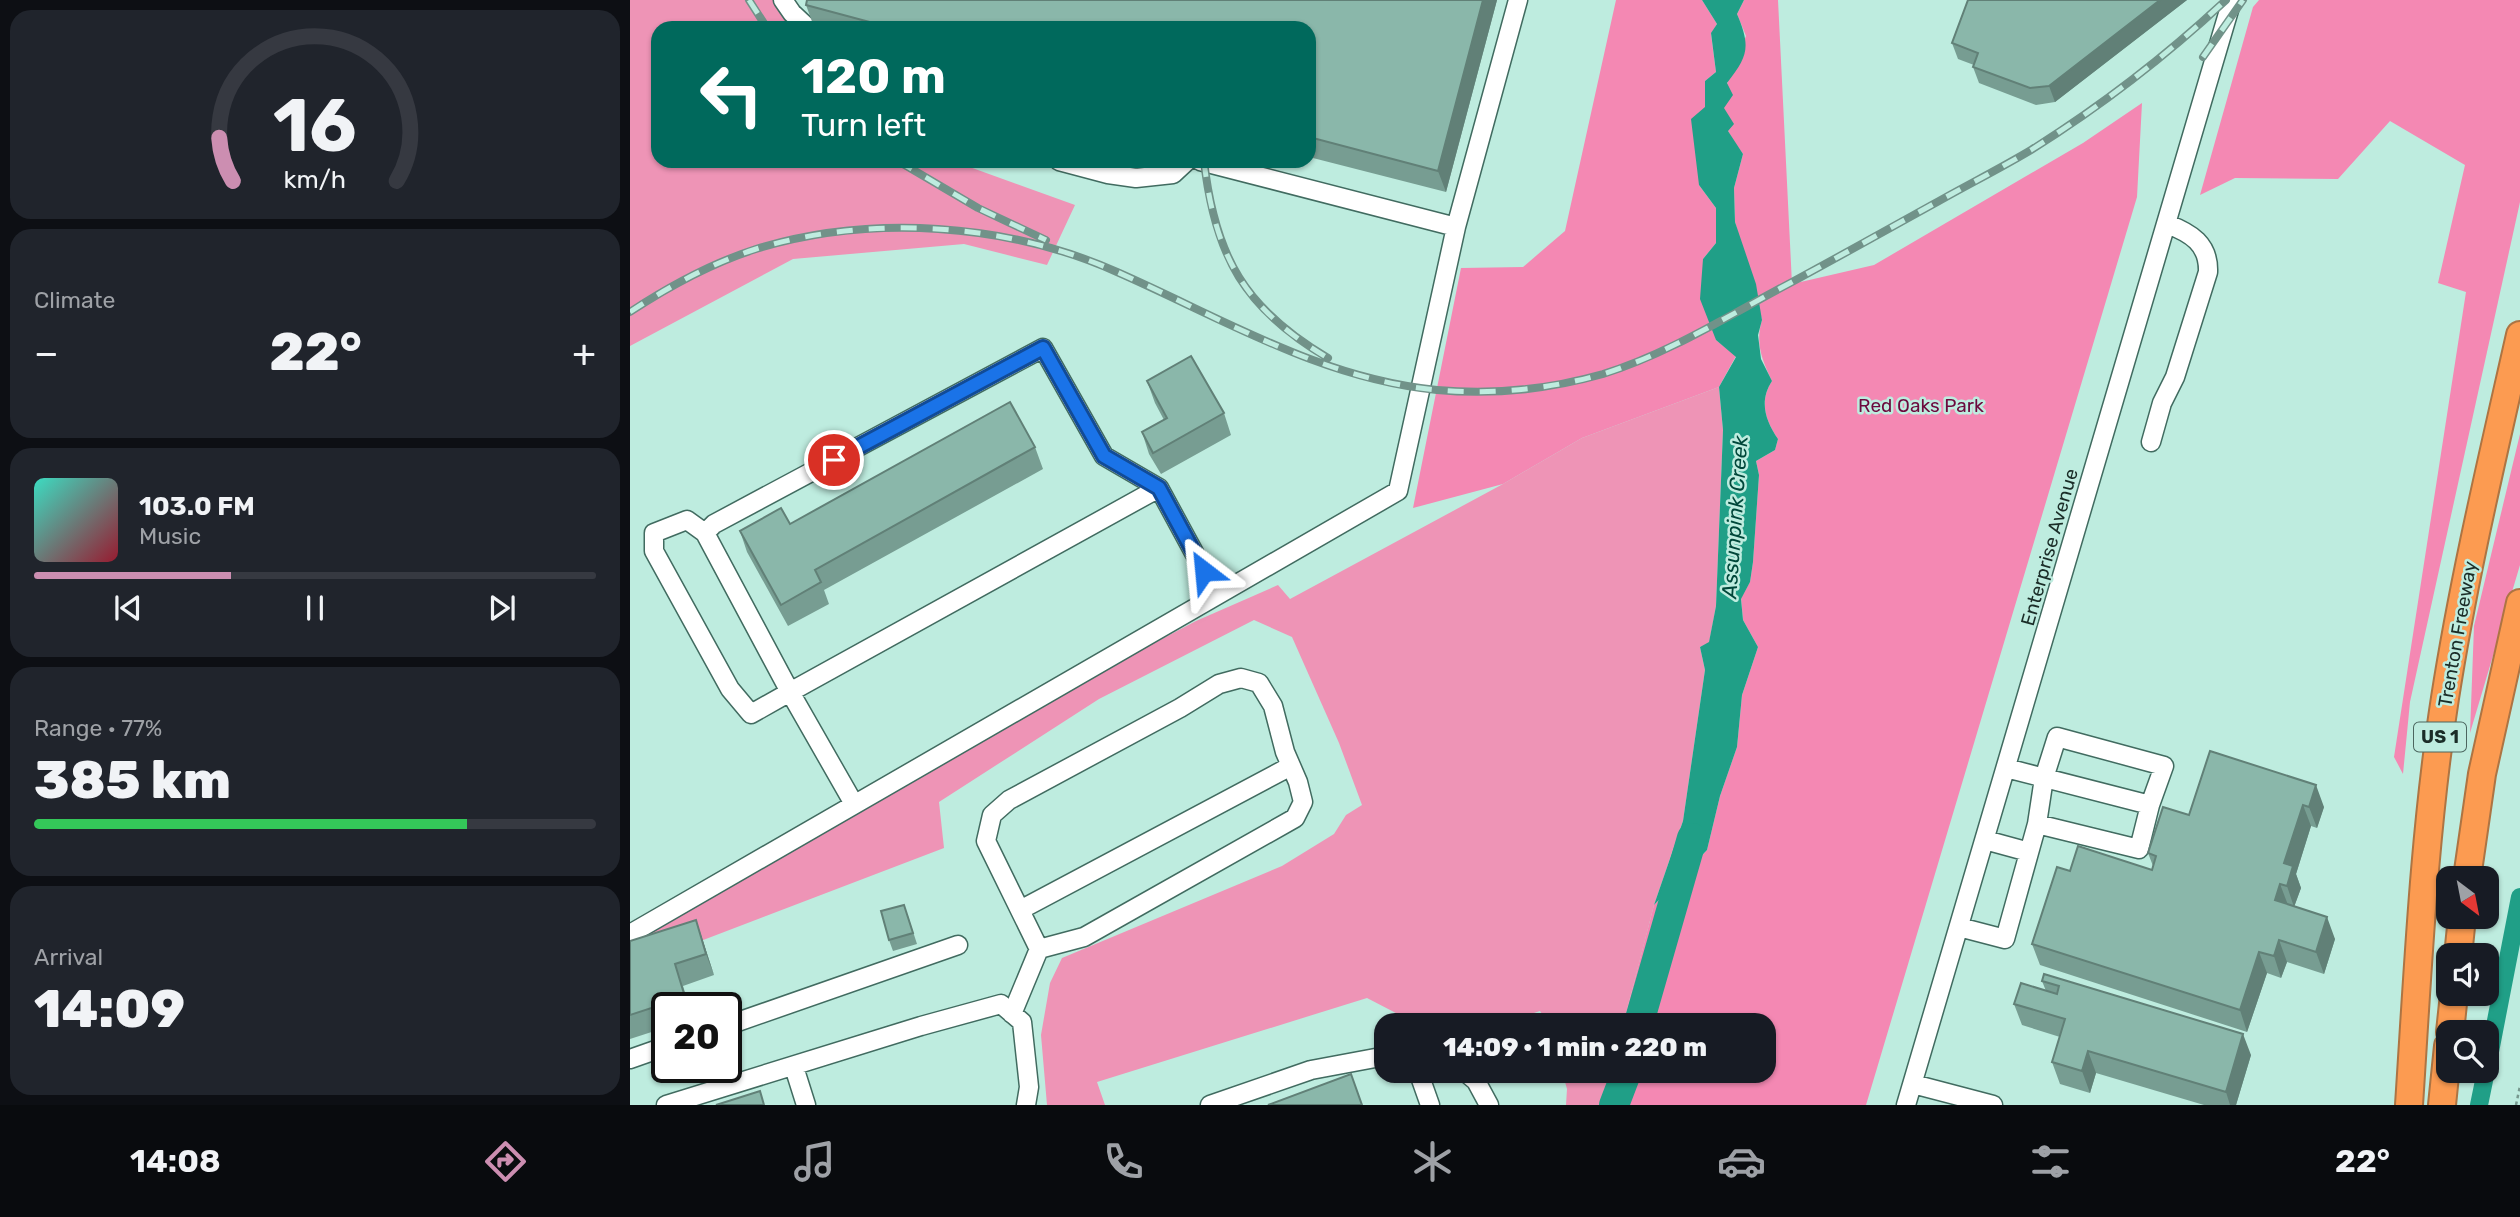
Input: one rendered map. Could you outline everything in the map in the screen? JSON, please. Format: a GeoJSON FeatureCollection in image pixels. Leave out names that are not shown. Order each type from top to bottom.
{"type":"FeatureCollection","features":[{"type":"Feature","properties":{"kind":"highway","name":"Trenton Freeway"},"geometry":{"type":"LineString","coordinates":[[2409,1105],[2425,863],[2445,700],[2458,616],[2520,335]]}},
{"type":"Feature","properties":{"kind":"highway","name":"US 1"},"geometry":{"type":"LineString","coordinates":[[2469,866],[2482,774],[2520,603]]}},
{"type":"Feature","properties":{"kind":"highway"},"geometry":{"type":"LineString","coordinates":[[2442,1105],[2444,1083]]}},
{"type":"Feature","properties":{"kind":"street"},"geometry":{"type":"LineString","coordinates":[[783,0],[801,21]]}},
{"type":"Feature","properties":{"kind":"street"},"geometry":{"type":"LineString","coordinates":[[630,934],[1398,491],[1456,227],[1518,0]]}},
{"type":"Feature","properties":{"kind":"street","name":"Enterprise Avenue"},"geometry":{"type":"LineString","coordinates":[[1906,1105],[2232,0]]}},
{"type":"Feature","properties":{"kind":"street"},"geometry":{"type":"LineString","coordinates":[[1085,168],[1136,178],[1173,174],[1180,168]]}},
{"type":"Feature","properties":{"kind":"street"},"geometry":{"type":"LineString","coordinates":[[1227,168],[1456,227]]}},
{"type":"Feature","properties":{"kind":"street"},"geometry":{"type":"LineString","coordinates":[[2151,442],[2208,272],[2208,258],[2201,242],[2167,224]]}},
{"type":"Feature","properties":{"kind":"street"},"geometry":{"type":"LineString","coordinates":[[705,533],[714,524],[1043,348],[1104,456],[1159,488],[1217,595]]}},
{"type":"Feature","properties":{"kind":"street"},"geometry":{"type":"LineString","coordinates":[[854,804],[790,692],[705,533],[687,520],[654,533],[654,551],[730,689],[751,714],[790,692],[1159,488]]}},
{"type":"Feature","properties":{"kind":"street"},"geometry":{"type":"LineString","coordinates":[[1012,1014],[1039,949],[986,841],[992,815],[1009,800],[1180,708],[1219,684],[1241,678],[1259,683],[1273,706],[1285,752],[1303,802],[1296,818],[1084,937],[1039,949]]}},
{"type":"Feature","properties":{"kind":"street"},"geometry":{"type":"LineString","coordinates":[[1959,927],[2006,939],[2037,824],[2044,778],[2057,737],[2164,766],[2138,849],[2037,824]]}},
{"type":"Feature","properties":{"kind":"street"},"geometry":{"type":"LineString","coordinates":[[1020,910],[1291,766]]}},
{"type":"Feature","properties":{"kind":"street"},"geometry":{"type":"LineString","coordinates":[[2006,768],[2150,805]]}},
{"type":"Feature","properties":{"kind":"street"},"geometry":{"type":"LineString","coordinates":[[1985,840],[2029,852]]}},
{"type":"Feature","properties":{"kind":"street"},"geometry":{"type":"LineString","coordinates":[[742,1020],[958,945]]}},
{"type":"Feature","properties":{"kind":"street"},"geometry":{"type":"LineString","coordinates":[[667,1105],[1000,1004],[1022,1021],[1029,1087],[1026,1105]]}},
{"type":"Feature","properties":{"kind":"street"},"geometry":{"type":"LineString","coordinates":[[630,1059],[651,1052]]}},
{"type":"Feature","properties":{"kind":"street"},"geometry":{"type":"LineString","coordinates":[[1210,1105],[1311,1070],[1374,1058]]}},
{"type":"Feature","properties":{"kind":"street"},"geometry":{"type":"LineString","coordinates":[[794,1066],[806,1105]]}},
{"type":"Feature","properties":{"kind":"street"},"geometry":{"type":"LineString","coordinates":[[1422,1083],[1430,1105]]}},
{"type":"Feature","properties":{"kind":"street"},"geometry":{"type":"LineString","coordinates":[[1477,1083],[1489,1105]]}},
{"type":"Feature","properties":{"kind":"street"},"geometry":{"type":"LineString","coordinates":[[1913,1084],[1993,1105]]}},
{"type":"Feature","properties":{"kind":"path"},"geometry":{"type":"LineString","coordinates":[[2516,1105],[2520,1086]]}},
{"type":"Feature","properties":{"kind":"shaded area"},"geometry":{"type":"Polygon","coordinates":[[[630,0],[790,0],[802,21],[651,21],[651,168],[972,168],[1075,205],[1047,265],[964,244],[793,259],[630,346],[630,0]]]}},
{"type":"Feature","properties":{"kind":"shaded area"},"geometry":{"type":"Polygon","coordinates":[[[1719,387],[1723,430],[1716,606],[1709,643],[1700,647],[1705,670],[1683,821],[1654,905],[1626,1013],[1396,1013],[1367,998],[1097,1082],[1105,1105],[1047,1105],[1041,1035],[1050,983],[1062,958],[1282,866],[1334,834],[1346,815],[1362,805],[1339,743],[1292,637],[1254,620],[1099,699],[939,802],[944,848],[630,968],[630,943],[1120,661],[1196,621],[1278,585],[1290,599],[1503,484],[1582,438],[1719,387]]]}},
{"type":"Feature","properties":{"kind":"shaded area"},"geometry":{"type":"Polygon","coordinates":[[[1565,1083],[1608,1083],[1602,1105],[1566,1105],[1565,1083]]]}},
{"type":"Feature","properties":{"kind":"green space"},"geometry":{"type":"Polygon","coordinates":[[[1616,0],[1702,0],[1717,24],[1711,34],[1716,72],[1705,81],[1699,185],[1716,208],[1716,243],[1703,259],[1716,340],[1736,356],[1719,387],[1582,438],[1503,484],[1413,508],[1461,268],[1523,267],[1565,231],[1616,0]]]}},
{"type":"Feature","properties":{"kind":"green space","name":"Red Oaks Park"},"geometry":{"type":"Polygon","coordinates":[[[1744,0],[1778,0],[1792,284],[1874,265],[2083,143],[2142,103],[2137,197],[1866,1105],[1602,1105],[1608,1083],[1776,1083],[1776,1013],[1626,1013],[1654,905],[1707,850],[1720,796],[1737,747],[1742,695],[1758,647],[1743,620],[1741,598],[1750,582],[1753,562],[1759,475],[1756,461],[1775,450],[1778,439],[1765,410],[1766,396],[1772,381],[1761,351],[1759,336],[1762,320],[1735,222],[1734,188],[1743,154],[1728,131],[1725,119],[1728,82],[1746,36],[1737,14],[1744,0]]]}},
{"type":"Feature","properties":{"kind":"green space"},"geometry":{"type":"Polygon","coordinates":[[[2259,0],[2520,0],[2520,202],[2410,702],[2403,774],[2394,757],[2466,292],[2438,283],[2465,165],[2390,121],[2338,179],[2235,178],[2200,195],[2253,7],[2259,0]]]}},
{"type":"Feature","properties":{"kind":"green space"},"geometry":{"type":"Polygon","coordinates":[[[2520,434],[2520,565],[2470,733],[2474,626],[2520,434]]]}},
{"type":"Feature","properties":{"kind":"water"},"geometry":{"type":"Polygon","coordinates":[[[1702,0],[1744,0],[1737,14],[1746,43],[1745,51],[1727,83],[1733,95],[1724,108],[1734,124],[1728,131],[1743,154],[1734,188],[1735,222],[1756,284],[1762,320],[1758,335],[1761,359],[1772,381],[1766,396],[1765,410],[1778,439],[1775,450],[1756,461],[1759,475],[1753,562],[1750,582],[1741,599],[1743,620],[1758,647],[1742,695],[1737,747],[1720,796],[1707,850],[1654,905],[1683,821],[1705,670],[1700,647],[1709,642],[1716,606],[1723,430],[1719,387],[1736,357],[1716,340],[1700,299],[1703,259],[1716,243],[1716,208],[1699,185],[1691,119],[1705,107],[1705,81],[1716,72],[1711,33],[1717,24],[1702,0]]]}},
{"type":"Feature","properties":{"kind":"building"},"geometry":{"type":"Polygon","coordinates":[[[807,0],[1483,0],[1438,171],[1316,139],[1316,21],[866,21],[806,5],[807,0]]]}},
{"type":"Feature","properties":{"kind":"building"},"geometry":{"type":"Polygon","coordinates":[[[1968,0],[2160,0],[2049,86],[2030,88],[1973,67],[1978,53],[1952,43],[1968,0]]]}},
{"type":"Feature","properties":{"kind":"building"},"geometry":{"type":"Polygon","coordinates":[[[1191,356],[1224,413],[1153,453],[1142,432],[1167,418],[1147,381],[1191,356]]]}},
{"type":"Feature","properties":{"kind":"building"},"geometry":{"type":"Polygon","coordinates":[[[1010,402],[1035,447],[815,570],[821,582],[781,605],[740,531],[781,508],[790,524],[1010,402]]]}},
{"type":"Feature","properties":{"kind":"building"},"geometry":{"type":"Polygon","coordinates":[[[2210,751],[2316,785],[2309,807],[2303,805],[2284,863],[2293,866],[2287,886],[2280,884],[2275,900],[2327,917],[2316,952],[2279,940],[2274,956],[2259,952],[2240,1010],[2032,944],[2057,867],[2070,871],[2078,846],[2152,870],[2156,856],[2148,853],[2163,807],[2189,815],[2210,751]]]}},
{"type":"Feature","properties":{"kind":"building"},"geometry":{"type":"Polygon","coordinates":[[[904,905],[913,933],[889,940],[881,911],[904,905]]]}},
{"type":"Feature","properties":{"kind":"building"},"geometry":{"type":"Polygon","coordinates":[[[696,920],[706,954],[675,964],[683,992],[651,992],[651,1008],[630,1015],[630,941],[696,920]]]}},
{"type":"Feature","properties":{"kind":"building"},"geometry":{"type":"Polygon","coordinates":[[[2044,974],[2243,1034],[2226,1092],[2088,1051],[2082,1071],[2052,1062],[2065,1019],[2014,1004],[2021,983],[2057,994],[2059,986],[2042,981],[2044,974]]]}},
{"type":"Feature","properties":{"kind":"building"},"geometry":{"type":"Polygon","coordinates":[[[1351,1074],[1362,1105],[1268,1105],[1351,1074]]]}},
{"type":"Feature","properties":{"kind":"building"},"geometry":{"type":"Polygon","coordinates":[[[760,1091],[764,1105],[716,1105],[760,1091]]]}},
{"type":"Feature","properties":{"kind":"waterway","name":"Assunpink Creek"},"geometry":{"type":"LineString","coordinates":[[1642,1013],[1692,838]]}},
{"type":"Feature","properties":{"kind":"waterway"},"geometry":{"type":"LineString","coordinates":[[2496,1020],[2520,897]]}},
{"type":"Feature","properties":{"kind":"waterway","name":"Assunpink Creek"},"geometry":{"type":"LineString","coordinates":[[1614,1105],[1622,1083]]}},
{"type":"Feature","properties":{"kind":"waterway"},"geometry":{"type":"LineString","coordinates":[[2479,1105],[2484,1083]]}},
{"type":"Feature","properties":{"kind":"railway"},"geometry":{"type":"LineString","coordinates":[[749,0],[762,21]]}},
{"type":"Feature","properties":{"kind":"railway"},"geometry":{"type":"LineString","coordinates":[[630,312],[691,276],[756,249],[845,231],[938,229],[1031,243],[1075,256],[1117,272],[1312,360],[1394,384],[1479,392],[1562,384],[1603,374],[1676,344],[2020,157],[2132,80],[2226,0]]}},
{"type":"Feature","properties":{"kind":"railway"},"geometry":{"type":"LineString","coordinates":[[2203,57],[2243,0]]}},
{"type":"Feature","properties":{"kind":"railway"},"geometry":{"type":"LineString","coordinates":[[910,168],[978,208],[1046,240]]}},
{"type":"Feature","properties":{"kind":"railway"},"geometry":{"type":"LineString","coordinates":[[1205,168],[1216,225],[1226,253],[1239,277],[1275,320],[1328,358]]}},
{"type":"Feature","properties":{"kind":"route"},"geometry":{"type":"LineString","coordinates":[[834,460],[1043,348],[1104,456],[1159,488],[1204,571]]}}]}
